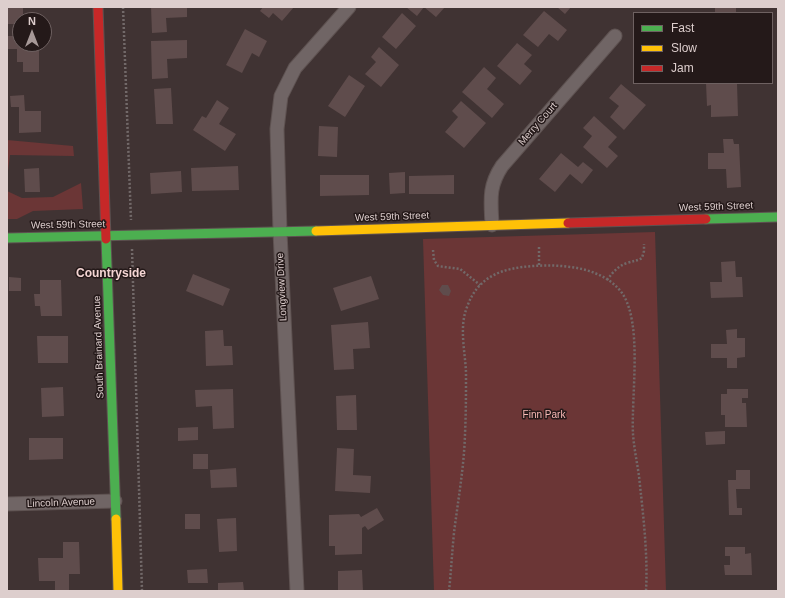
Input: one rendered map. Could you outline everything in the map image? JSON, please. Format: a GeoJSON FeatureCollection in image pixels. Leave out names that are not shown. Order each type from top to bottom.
{"type":"FeatureCollection","features":[{"type":"Feature","properties":{"kind":"street","name":"South Brainard Avenue"},"geometry":{"type":"LineString","coordinates":[[98,7],[118,591]]}},
{"type":"Feature","properties":{"kind":"street","name":"Longview Drive"},"geometry":{"type":"LineString","coordinates":[[297,591],[280,232],[277,129],[281,96],[296,68],[350,7]]}},
{"type":"Feature","properties":{"kind":"street","name":"Merry Court"},"geometry":{"type":"LineString","coordinates":[[492,225],[490,194],[492,184],[499,171],[615,36]]}},
{"type":"Feature","properties":{"kind":"street","name":"West 59th Street"},"geometry":{"type":"LineString","coordinates":[[7,238],[280,232],[778,217]]}},
{"type":"Feature","properties":{"kind":"street","name":"Lincoln Avenue"},"geometry":{"type":"LineString","coordinates":[[7,504],[115,501]]}},
{"type":"Feature","properties":{"kind":"path"},"geometry":{"type":"LineString","coordinates":[[123,7],[142,591]]}},
{"type":"Feature","properties":{"kind":"path"},"geometry":{"type":"LineString","coordinates":[[607,280],[620,266],[635,262],[642,258],[644,244]]}},
{"type":"Feature","properties":{"kind":"path"},"geometry":{"type":"LineString","coordinates":[[539,247],[539,265]]}},
{"type":"Feature","properties":{"kind":"path"},"geometry":{"type":"LineString","coordinates":[[433,250],[434,260],[438,266],[460,269],[480,285]]}},
{"type":"Feature","properties":{"kind":"path"},"geometry":{"type":"LineString","coordinates":[[449,591],[465,435],[466,383],[463,325],[467,306],[480,285],[488,277],[512,268],[539,265],[568,267],[600,275],[618,289],[626,300],[631,314],[634,344],[633,433],[642,510],[646,564],[646,591]]}},
{"type":"Feature","properties":{"kind":"green space"},"geometry":{"type":"Polygon","coordinates":[[[7,140],[73,146],[74,156],[10,155],[7,179],[7,140]]]}},
{"type":"Feature","properties":{"kind":"green space"},"geometry":{"type":"Polygon","coordinates":[[[81,183],[83,209],[33,211],[17,219],[7,219],[7,191],[22,198],[53,197],[81,183]]]}},
{"type":"Feature","properties":{"kind":"green space","name":"Finn Park"},"geometry":{"type":"Polygon","coordinates":[[[655,232],[666,591],[434,591],[423,239],[655,232]]]}},
{"type":"Feature","properties":{"kind":"building"},"geometry":{"type":"Polygon","coordinates":[[[8,7],[23,7],[23,12],[12,12],[12,24],[8,24],[8,7]]]}},
{"type":"Feature","properties":{"kind":"building"},"geometry":{"type":"Polygon","coordinates":[[[151,7],[187,7],[187,17],[166,18],[167,32],[152,33],[151,7]]]}},
{"type":"Feature","properties":{"kind":"building"},"geometry":{"type":"Polygon","coordinates":[[[263,7],[294,7],[282,21],[273,13],[269,18],[260,11],[263,7]]]}},
{"type":"Feature","properties":{"kind":"building"},"geometry":{"type":"Polygon","coordinates":[[[406,7],[424,7],[417,16],[406,7]]]}},
{"type":"Feature","properties":{"kind":"building"},"geometry":{"type":"Polygon","coordinates":[[[424,7],[445,7],[436,17],[424,7]]]}},
{"type":"Feature","properties":{"kind":"building"},"geometry":{"type":"Polygon","coordinates":[[[557,7],[571,7],[565,14],[557,7]]]}},
{"type":"Feature","properties":{"kind":"building"},"geometry":{"type":"Polygon","coordinates":[[[736,7],[736,12],[715,12],[715,8],[736,7]]]}},
{"type":"Feature","properties":{"kind":"building"},"geometry":{"type":"Polygon","coordinates":[[[544,11],[567,30],[558,41],[549,34],[538,47],[523,35],[544,11]]]}},
{"type":"Feature","properties":{"kind":"building"},"geometry":{"type":"Polygon","coordinates":[[[402,13],[416,26],[396,49],[382,37],[402,13]]]}},
{"type":"Feature","properties":{"kind":"building"},"geometry":{"type":"Polygon","coordinates":[[[245,29],[267,41],[259,57],[252,53],[242,73],[226,65],[245,29]]]}},
{"type":"Feature","properties":{"kind":"building"},"geometry":{"type":"Polygon","coordinates":[[[7,36],[12,36],[12,49],[7,49],[7,36]]]}},
{"type":"Feature","properties":{"kind":"building"},"geometry":{"type":"Polygon","coordinates":[[[187,40],[187,58],[167,59],[168,78],[152,79],[151,41],[187,40]]]}},
{"type":"Feature","properties":{"kind":"building"},"geometry":{"type":"Polygon","coordinates":[[[517,43],[532,55],[524,64],[532,71],[520,85],[497,66],[517,43]]]}},
{"type":"Feature","properties":{"kind":"building"},"geometry":{"type":"Polygon","coordinates":[[[379,47],[399,65],[381,87],[365,74],[376,62],[371,57],[379,47]]]}},
{"type":"Feature","properties":{"kind":"building"},"geometry":{"type":"Polygon","coordinates":[[[17,52],[39,52],[39,72],[23,72],[23,62],[17,62],[17,52]]]}},
{"type":"Feature","properties":{"kind":"building"},"geometry":{"type":"Polygon","coordinates":[[[484,67],[496,78],[487,89],[504,104],[492,118],[462,92],[484,67]]]}},
{"type":"Feature","properties":{"kind":"building"},"geometry":{"type":"Polygon","coordinates":[[[349,75],[365,86],[345,117],[328,106],[349,75]]]}},
{"type":"Feature","properties":{"kind":"building"},"geometry":{"type":"Polygon","coordinates":[[[621,84],[646,105],[624,130],[610,117],[619,106],[609,98],[621,84]]]}},
{"type":"Feature","properties":{"kind":"building"},"geometry":{"type":"Polygon","coordinates":[[[706,84],[737,84],[738,116],[711,117],[711,105],[707,106],[706,84]]]}},
{"type":"Feature","properties":{"kind":"building"},"geometry":{"type":"Polygon","coordinates":[[[171,88],[173,124],[156,124],[154,89],[171,88]]]}},
{"type":"Feature","properties":{"kind":"building"},"geometry":{"type":"Polygon","coordinates":[[[24,95],[25,111],[41,111],[41,132],[19,133],[19,107],[11,107],[10,96],[24,95]]]}},
{"type":"Feature","properties":{"kind":"building"},"geometry":{"type":"Polygon","coordinates":[[[217,100],[229,108],[219,124],[236,134],[225,151],[193,130],[202,116],[206,118],[217,100]]]}},
{"type":"Feature","properties":{"kind":"building"},"geometry":{"type":"Polygon","coordinates":[[[461,101],[486,123],[464,148],[445,132],[458,117],[452,111],[461,101]]]}},
{"type":"Feature","properties":{"kind":"building"},"geometry":{"type":"Polygon","coordinates":[[[594,116],[617,137],[608,147],[618,156],[607,168],[583,147],[592,136],[583,128],[594,116]]]}},
{"type":"Feature","properties":{"kind":"building"},"geometry":{"type":"Polygon","coordinates":[[[319,126],[338,127],[337,157],[318,156],[319,126]]]}},
{"type":"Feature","properties":{"kind":"building"},"geometry":{"type":"Polygon","coordinates":[[[723,139],[733,139],[734,144],[739,144],[741,187],[727,188],[726,169],[708,169],[708,153],[724,153],[723,139]]]}},
{"type":"Feature","properties":{"kind":"building"},"geometry":{"type":"Polygon","coordinates":[[[561,153],[578,167],[583,162],[593,170],[582,184],[570,174],[555,192],[539,179],[561,153]]]}},
{"type":"Feature","properties":{"kind":"building"},"geometry":{"type":"Polygon","coordinates":[[[238,166],[239,190],[192,191],[191,168],[238,166]]]}},
{"type":"Feature","properties":{"kind":"building"},"geometry":{"type":"Polygon","coordinates":[[[39,168],[40,192],[25,192],[24,169],[39,168]]]}},
{"type":"Feature","properties":{"kind":"building"},"geometry":{"type":"Polygon","coordinates":[[[181,171],[182,192],[151,194],[150,173],[181,171]]]}},
{"type":"Feature","properties":{"kind":"building"},"geometry":{"type":"Polygon","coordinates":[[[405,172],[405,193],[390,194],[389,173],[405,172]]]}},
{"type":"Feature","properties":{"kind":"building"},"geometry":{"type":"Polygon","coordinates":[[[320,175],[369,175],[369,195],[320,196],[320,175]]]}},
{"type":"Feature","properties":{"kind":"building"},"geometry":{"type":"Polygon","coordinates":[[[454,175],[454,194],[409,194],[409,176],[454,175]]]}},
{"type":"Feature","properties":{"kind":"building"},"geometry":{"type":"Polygon","coordinates":[[[735,261],[736,277],[742,277],[743,297],[711,298],[710,282],[722,282],[721,262],[735,261]]]}},
{"type":"Feature","properties":{"kind":"building"},"geometry":{"type":"Polygon","coordinates":[[[193,274],[230,289],[223,306],[186,291],[193,274]]]}},
{"type":"Feature","properties":{"kind":"building"},"geometry":{"type":"Polygon","coordinates":[[[371,276],[379,299],[341,311],[333,288],[371,276]]]}},
{"type":"Feature","properties":{"kind":"building"},"geometry":{"type":"Polygon","coordinates":[[[9,277],[21,278],[21,291],[9,291],[9,277]]]}},
{"type":"Feature","properties":{"kind":"building"},"geometry":{"type":"Polygon","coordinates":[[[40,280],[61,280],[62,316],[41,316],[40,306],[35,306],[34,294],[40,294],[40,280]]]}},
{"type":"Feature","properties":{"kind":"building"},"geometry":{"type":"Polygon","coordinates":[[[442,285],[448,285],[451,291],[449,296],[443,295],[439,290],[442,285]]]}},
{"type":"Feature","properties":{"kind":"building"},"geometry":{"type":"Polygon","coordinates":[[[368,322],[370,348],[353,349],[354,369],[334,370],[331,325],[368,322]]]}},
{"type":"Feature","properties":{"kind":"building"},"geometry":{"type":"Polygon","coordinates":[[[737,329],[737,338],[745,338],[745,357],[737,358],[737,368],[727,368],[727,358],[711,358],[711,344],[727,344],[726,330],[737,329]]]}},
{"type":"Feature","properties":{"kind":"building"},"geometry":{"type":"Polygon","coordinates":[[[223,330],[224,346],[232,346],[233,365],[206,366],[205,331],[223,330]]]}},
{"type":"Feature","properties":{"kind":"building"},"geometry":{"type":"Polygon","coordinates":[[[37,336],[68,336],[68,363],[38,363],[37,336]]]}},
{"type":"Feature","properties":{"kind":"building"},"geometry":{"type":"Polygon","coordinates":[[[63,387],[64,416],[42,417],[41,388],[63,387]]]}},
{"type":"Feature","properties":{"kind":"building"},"geometry":{"type":"Polygon","coordinates":[[[233,389],[234,428],[213,429],[212,406],[196,407],[195,390],[233,389]]]}},
{"type":"Feature","properties":{"kind":"building"},"geometry":{"type":"Polygon","coordinates":[[[727,389],[748,389],[748,398],[742,398],[742,403],[746,403],[747,427],[725,427],[725,415],[721,415],[721,394],[727,394],[727,389]]]}},
{"type":"Feature","properties":{"kind":"building"},"geometry":{"type":"Polygon","coordinates":[[[356,395],[357,430],[337,430],[336,396],[356,395]]]}},
{"type":"Feature","properties":{"kind":"building"},"geometry":{"type":"Polygon","coordinates":[[[198,427],[198,440],[178,441],[178,428],[198,427]]]}},
{"type":"Feature","properties":{"kind":"building"},"geometry":{"type":"Polygon","coordinates":[[[725,431],[725,444],[706,445],[705,432],[725,431]]]}},
{"type":"Feature","properties":{"kind":"building"},"geometry":{"type":"Polygon","coordinates":[[[29,438],[63,438],[63,459],[29,460],[29,438]]]}},
{"type":"Feature","properties":{"kind":"building"},"geometry":{"type":"Polygon","coordinates":[[[337,448],[354,449],[353,475],[371,476],[370,493],[335,491],[337,448]]]}},
{"type":"Feature","properties":{"kind":"building"},"geometry":{"type":"Polygon","coordinates":[[[193,454],[208,454],[208,469],[193,469],[193,454]]]}},
{"type":"Feature","properties":{"kind":"building"},"geometry":{"type":"Polygon","coordinates":[[[236,468],[237,487],[211,488],[210,470],[236,468]]]}},
{"type":"Feature","properties":{"kind":"building"},"geometry":{"type":"Polygon","coordinates":[[[736,470],[750,470],[750,489],[736,489],[737,508],[742,508],[742,515],[729,515],[728,480],[736,480],[736,470]]]}},
{"type":"Feature","properties":{"kind":"building"},"geometry":{"type":"Polygon","coordinates":[[[377,508],[384,520],[368,530],[365,526],[362,528],[362,554],[335,555],[335,546],[329,546],[329,515],[359,514],[361,517],[377,508]]]}},
{"type":"Feature","properties":{"kind":"building"},"geometry":{"type":"Polygon","coordinates":[[[185,514],[200,514],[200,529],[185,529],[185,514]]]}},
{"type":"Feature","properties":{"kind":"building"},"geometry":{"type":"Polygon","coordinates":[[[236,518],[237,551],[219,552],[217,519],[236,518]]]}},
{"type":"Feature","properties":{"kind":"building"},"geometry":{"type":"Polygon","coordinates":[[[63,542],[79,542],[80,574],[69,574],[69,590],[55,590],[55,581],[39,581],[38,558],[63,558],[63,542]]]}},
{"type":"Feature","properties":{"kind":"building"},"geometry":{"type":"Polygon","coordinates":[[[725,547],[745,547],[745,554],[751,553],[752,575],[725,575],[724,565],[730,565],[730,556],[725,556],[725,547]]]}},
{"type":"Feature","properties":{"kind":"building"},"geometry":{"type":"Polygon","coordinates":[[[207,569],[208,583],[188,583],[187,570],[207,569]]]}},
{"type":"Feature","properties":{"kind":"building"},"geometry":{"type":"Polygon","coordinates":[[[362,570],[363,591],[338,591],[338,571],[362,570]]]}},
{"type":"Feature","properties":{"kind":"building"},"geometry":{"type":"Polygon","coordinates":[[[243,582],[244,591],[218,591],[218,583],[243,582]]]}},
{"type":"Feature","properties":{"kind":"traffic: fast"},"geometry":{"type":"LineString","coordinates":[[706,219],[778,217]]}},
{"type":"Feature","properties":{"kind":"traffic: fast"},"geometry":{"type":"LineString","coordinates":[[7,238],[316,231]]}},
{"type":"Feature","properties":{"kind":"traffic: fast"},"geometry":{"type":"LineString","coordinates":[[106,239],[116,519]]}},
{"type":"Feature","properties":{"kind":"traffic: slow"},"geometry":{"type":"LineString","coordinates":[[316,231],[568,223]]}},
{"type":"Feature","properties":{"kind":"traffic: slow"},"geometry":{"type":"LineString","coordinates":[[116,519],[118,591]]}},
{"type":"Feature","properties":{"kind":"traffic: jam"},"geometry":{"type":"LineString","coordinates":[[98,7],[106,239]]}},
{"type":"Feature","properties":{"kind":"traffic: jam"},"geometry":{"type":"LineString","coordinates":[[568,223],[706,219]]}},
{"type":"Feature","properties":{"kind":"district","name":"Countryside"},"geometry":{"type":"Point","coordinates":[111,274]}}]}
